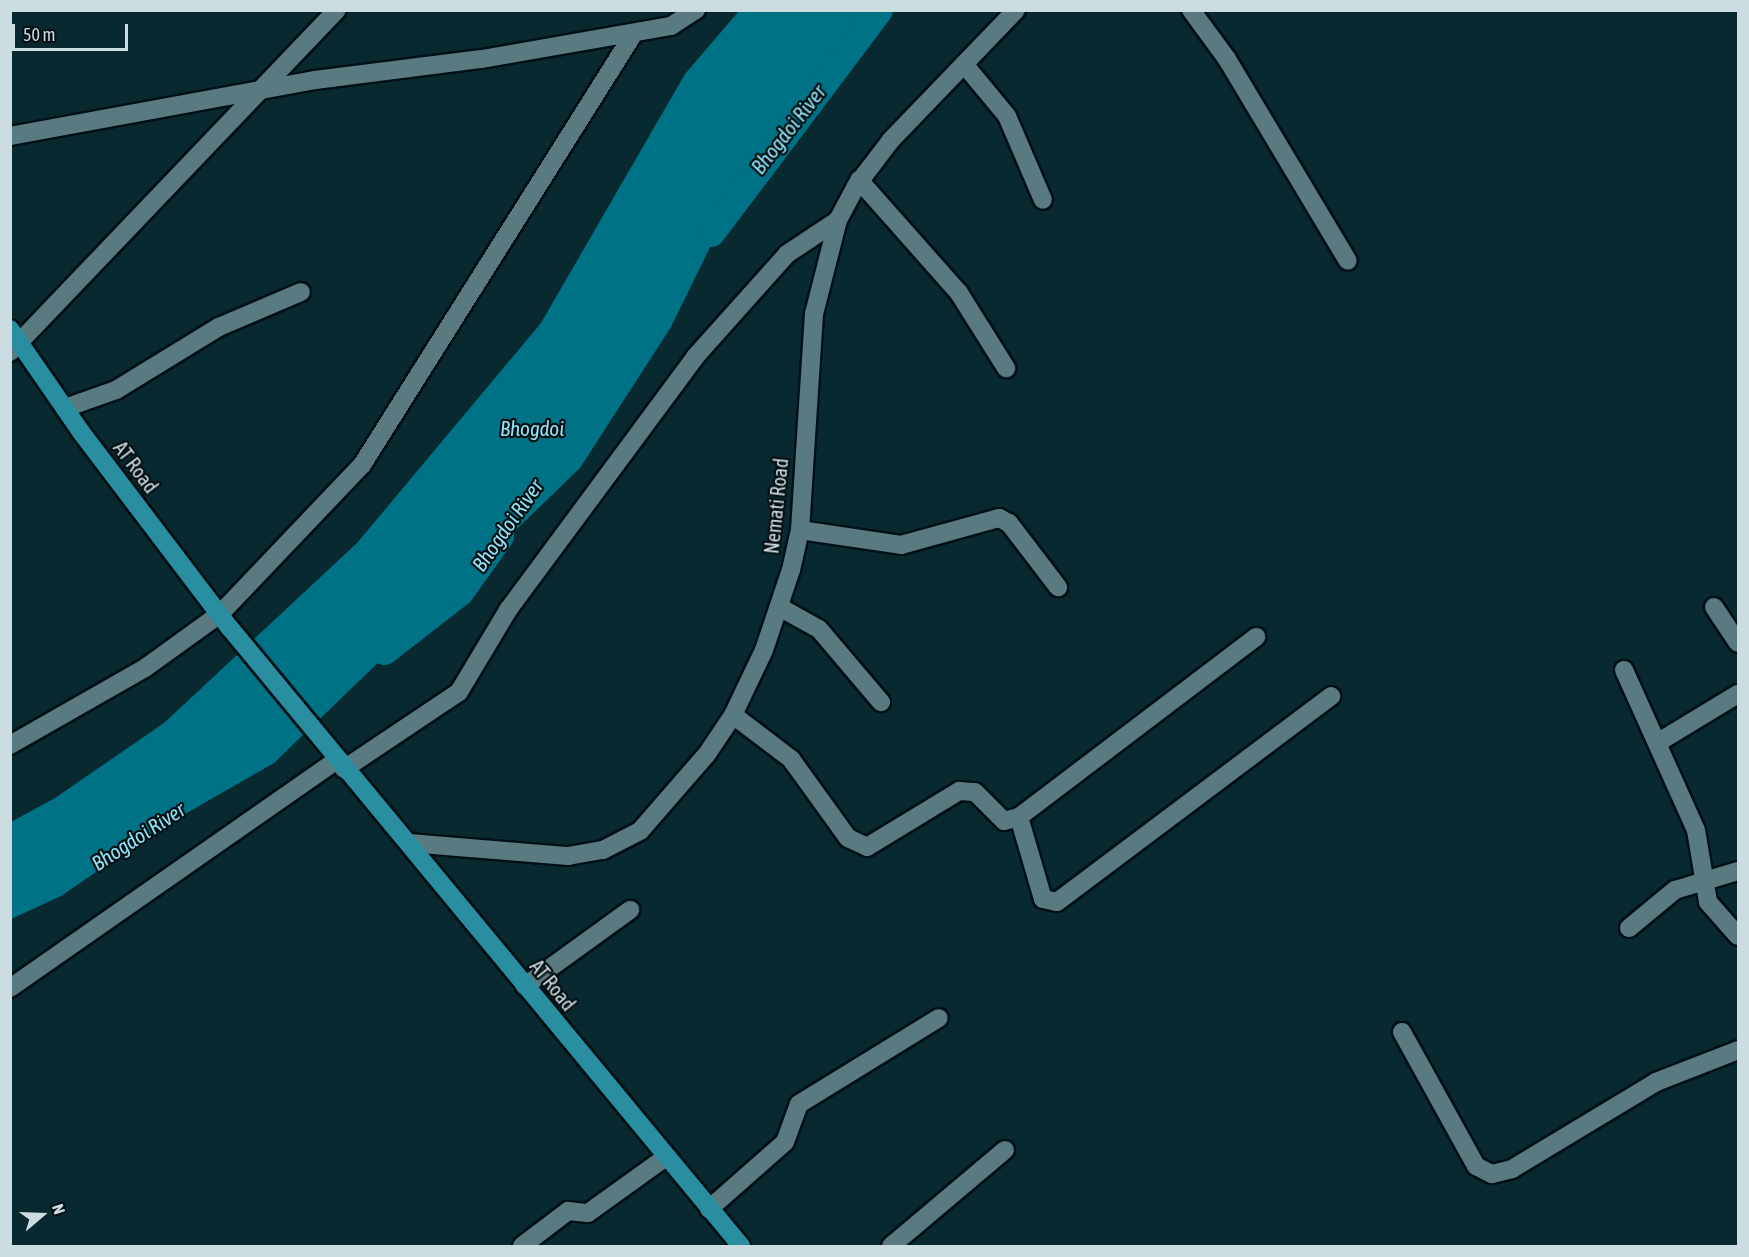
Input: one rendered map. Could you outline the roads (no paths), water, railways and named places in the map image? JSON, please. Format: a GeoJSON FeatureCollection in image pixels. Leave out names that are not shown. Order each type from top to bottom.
{"type":"FeatureCollection","features":[{"type":"Feature","properties":{"kind":"main road","name":"AT Road"},"geometry":{"type":"LineString","coordinates":[[14,342],[225,621],[337,760],[409,843],[741,1246]]}},
{"type":"Feature","properties":{"kind":"street"},"geometry":{"type":"LineString","coordinates":[[14,342],[337,10]]}},
{"type":"Feature","properties":{"kind":"street"},"geometry":{"type":"LineString","coordinates":[[10,136],[255,95],[315,80],[678,25],[696,10]]}},
{"type":"Feature","properties":{"kind":"street","name":"Nemati Road"},"geometry":{"type":"LineString","coordinates":[[409,843],[568,856],[613,846],[640,831],[664,807],[733,715],[781,608],[800,530],[814,314],[838,219],[860,180],[964,64],[1016,10]]}},
{"type":"Feature","properties":{"kind":"street"},"geometry":{"type":"LineString","coordinates":[[1191,10],[1227,59],[1348,261]]}},
{"type":"Feature","properties":{"kind":"street"},"geometry":{"type":"LineString","coordinates":[[10,745],[225,621],[377,446],[634,33]]}},
{"type":"Feature","properties":{"kind":"street"},"geometry":{"type":"LineString","coordinates":[[964,64],[1007,116],[1043,200]]}},
{"type":"Feature","properties":{"kind":"street"},"geometry":{"type":"LineString","coordinates":[[860,180],[953,285],[1006,368]]}},
{"type":"Feature","properties":{"kind":"street"},"geometry":{"type":"LineString","coordinates":[[10,988],[337,760],[459,692],[508,610],[695,357],[787,254],[838,219]]}},
{"type":"Feature","properties":{"kind":"street"},"geometry":{"type":"LineString","coordinates":[[65,408],[116,390],[219,327],[301,291]]}},
{"type":"Feature","properties":{"kind":"street"},"geometry":{"type":"LineString","coordinates":[[800,530],[902,545],[999,518],[1009,523],[1058,587]]}},
{"type":"Feature","properties":{"kind":"street"},"geometry":{"type":"LineString","coordinates":[[1713,607],[1738,643]]}},
{"type":"Feature","properties":{"kind":"street"},"geometry":{"type":"LineString","coordinates":[[781,608],[819,629],[881,702]]}},
{"type":"Feature","properties":{"kind":"street"},"geometry":{"type":"LineString","coordinates":[[733,715],[791,759],[848,838],[859,847],[876,843],[959,791],[975,792],[1004,821],[1019,817],[1256,637]]}},
{"type":"Feature","properties":{"kind":"street"},"geometry":{"type":"LineString","coordinates":[[1624,670],[1696,830],[1713,909],[1738,936]]}},
{"type":"Feature","properties":{"kind":"street"},"geometry":{"type":"LineString","coordinates":[[1657,743],[1738,694]]}},
{"type":"Feature","properties":{"kind":"street"},"geometry":{"type":"LineString","coordinates":[[1019,817],[1043,899],[1057,902],[1331,696]]}},
{"type":"Feature","properties":{"kind":"street"},"geometry":{"type":"LineString","coordinates":[[1629,928],[1675,890],[1738,871]]}},
{"type":"Feature","properties":{"kind":"street"},"geometry":{"type":"LineString","coordinates":[[525,986],[630,910]]}},
{"type":"Feature","properties":{"kind":"street"},"geometry":{"type":"LineString","coordinates":[[709,1209],[785,1142],[799,1104],[939,1018]]}},
{"type":"Feature","properties":{"kind":"street"},"geometry":{"type":"LineString","coordinates":[[1402,1032],[1476,1166],[1492,1174],[1512,1169],[1656,1082],[1738,1050]]}},
{"type":"Feature","properties":{"kind":"street"},"geometry":{"type":"LineString","coordinates":[[891,1246],[1005,1150]]}},
{"type":"Feature","properties":{"kind":"street"},"geometry":{"type":"LineString","coordinates":[[522,1246],[568,1211],[588,1213],[666,1157]]}},
{"type":"Feature","properties":{"kind":"water","name":"Bhogdoi"},"geometry":{"type":"Polygon","coordinates":[[[739,11],[868,11],[803,94],[738,190],[671,327],[580,468],[274,763],[159,829],[61,896],[11,919],[11,822],[55,798],[164,723],[357,543],[541,323],[685,74],[739,11]]]}},
{"type":"Feature","properties":{"kind":"waterway","name":"Bhogdoi River"},"geometry":{"type":"LineString","coordinates":[[711,233],[879,10]]}},
{"type":"Feature","properties":{"kind":"waterway","name":"Bhogdoi River"},"geometry":{"type":"LineString","coordinates":[[384,651],[460,592],[500,536]]}}]}
